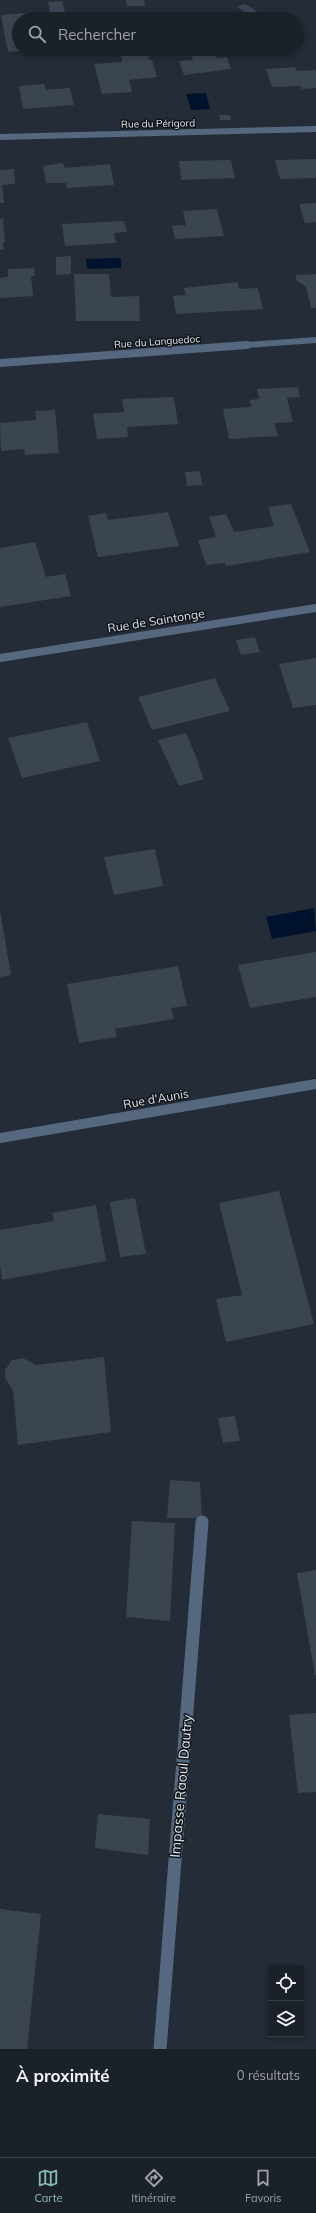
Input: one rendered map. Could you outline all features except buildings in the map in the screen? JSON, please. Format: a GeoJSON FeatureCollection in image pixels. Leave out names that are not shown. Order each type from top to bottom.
{"type":"FeatureCollection","features":[{"type":"Feature","properties":{"kind":"street","name":"Rue du Périgord"},"geometry":{"type":"LineString","coordinates":[[0,137],[316,129]]}},
{"type":"Feature","properties":{"kind":"street","name":"Rue du Languedoc"},"geometry":{"type":"LineString","coordinates":[[0,363],[316,340]]}},
{"type":"Feature","properties":{"kind":"street","name":"Rue de Saintonge"},"geometry":{"type":"LineString","coordinates":[[0,658],[316,608]]}},
{"type":"Feature","properties":{"kind":"street","name":"Rue d'Aunis"},"geometry":{"type":"LineString","coordinates":[[0,1138],[316,1084]]}},
{"type":"Feature","properties":{"kind":"street","name":"Impasse Raoul Dautry"},"geometry":{"type":"LineString","coordinates":[[160,2049],[202,1522]]}},
{"type":"Feature","properties":{"kind":"water"},"geometry":{"type":"Polygon","coordinates":[[[206,93],[210,109],[191,110],[186,94],[206,93]]]}},
{"type":"Feature","properties":{"kind":"water"},"geometry":{"type":"Polygon","coordinates":[[[121,258],[121,268],[87,269],[86,259],[121,258]]]}},
{"type":"Feature","properties":{"kind":"water"},"geometry":{"type":"Polygon","coordinates":[[[314,908],[316,931],[272,939],[266,917],[314,908]]]}}]}
